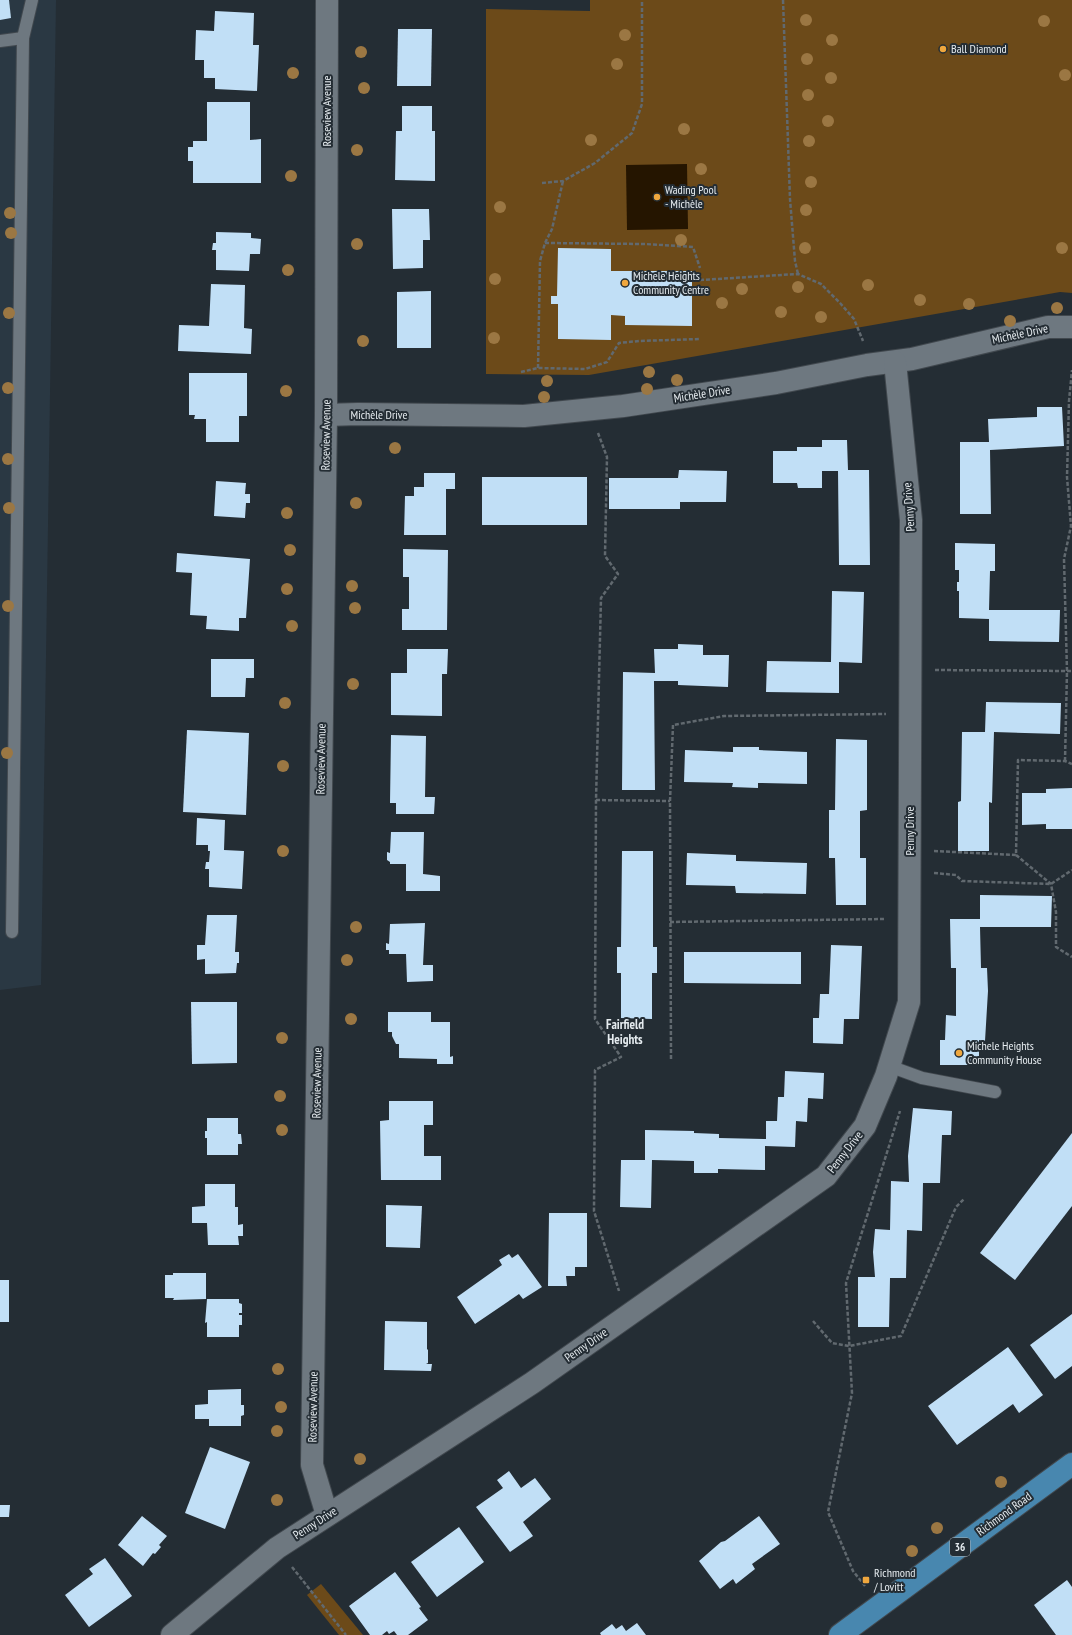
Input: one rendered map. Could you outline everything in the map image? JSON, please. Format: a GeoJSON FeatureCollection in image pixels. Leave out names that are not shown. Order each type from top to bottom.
{"type":"FeatureCollection","features":[{"type":"Feature","properties":{"kind":"main road","name":"Richmond Road"},"geometry":{"type":"LineString","coordinates":[[845,1633],[880,1605],[1072,1464]]}},
{"type":"Feature","properties":{"kind":"street","name":"Roseview Avenue"},"geometry":{"type":"LineString","coordinates":[[327,0],[326,416],[312,1465],[327,1515]]}},
{"type":"Feature","properties":{"kind":"street","name":"Michèle Drive"},"geometry":{"type":"LineString","coordinates":[[326,416],[358,414],[524,416],[623,406],[776,383],[867,365],[895,362],[1048,327],[1072,327]]}},
{"type":"Feature","properties":{"kind":"street","name":"Penny Drive"},"geometry":{"type":"LineString","coordinates":[[172,1635],[277,1548],[532,1383],[826,1176],[865,1126],[889,1066],[909,1002],[911,520],[895,362]]}},
{"type":"Feature","properties":{"kind":"lane"},"geometry":{"type":"LineString","coordinates":[[12,932],[24,38],[32,0]]}},
{"type":"Feature","properties":{"kind":"lane"},"geometry":{"type":"LineString","coordinates":[[0,41],[24,38]]}},
{"type":"Feature","properties":{"kind":"lane"},"geometry":{"type":"LineString","coordinates":[[889,1066],[922,1078],[995,1092]]}},
{"type":"Feature","properties":{"kind":"path"},"geometry":{"type":"LineString","coordinates":[[542,183],[563,182],[595,163],[632,133],[642,104],[642,0]]}},
{"type":"Feature","properties":{"kind":"path"},"geometry":{"type":"LineString","coordinates":[[783,0],[790,200],[795,261],[798,274]]}},
{"type":"Feature","properties":{"kind":"path"},"geometry":{"type":"LineString","coordinates":[[538,368],[540,261],[545,243],[552,229],[563,182]]}},
{"type":"Feature","properties":{"kind":"path"},"geometry":{"type":"LineString","coordinates":[[545,243],[645,244],[693,247],[700,268]]}},
{"type":"Feature","properties":{"kind":"path"},"geometry":{"type":"LineString","coordinates":[[700,280],[798,274],[821,284],[840,303],[854,319],[863,341]]}},
{"type":"Feature","properties":{"kind":"path"},"geometry":{"type":"LineString","coordinates":[[521,372],[538,368],[585,369],[607,362],[619,343],[700,339]]}},
{"type":"Feature","properties":{"kind":"path"},"geometry":{"type":"LineString","coordinates":[[1065,761],[1067,671],[1064,558],[1071,526],[1067,477],[1069,401],[1072,370]]}},
{"type":"Feature","properties":{"kind":"path"},"geometry":{"type":"LineString","coordinates":[[586,410],[608,457],[605,556],[618,574],[601,598],[596,800],[595,1018],[621,1057],[595,1070],[594,1211],[627,1316]]}},
{"type":"Feature","properties":{"kind":"path"},"geometry":{"type":"LineString","coordinates":[[910,670],[1072,671]]}},
{"type":"Feature","properties":{"kind":"path"},"geometry":{"type":"LineString","coordinates":[[671,1059],[670,801],[673,725],[724,716],[910,714]]}},
{"type":"Feature","properties":{"kind":"path"},"geometry":{"type":"LineString","coordinates":[[1016,855],[1018,760],[1065,761],[1072,764]]}},
{"type":"Feature","properties":{"kind":"path"},"geometry":{"type":"LineString","coordinates":[[596,800],[670,801]]}},
{"type":"Feature","properties":{"kind":"path"},"geometry":{"type":"LineString","coordinates":[[932,851],[1016,855],[1051,884],[1056,912],[1056,947],[1072,957]]}},
{"type":"Feature","properties":{"kind":"path"},"geometry":{"type":"LineString","coordinates":[[931,873],[956,875],[962,881],[1051,884],[1072,870]]}},
{"type":"Feature","properties":{"kind":"path"},"geometry":{"type":"LineString","coordinates":[[670,922],[890,919],[910,921]]}},
{"type":"Feature","properties":{"kind":"path"},"geometry":{"type":"LineString","coordinates":[[880,1605],[854,1571],[828,1512],[852,1393],[846,1283],[902,1106],[914,1074]]}},
{"type":"Feature","properties":{"kind":"path"},"geometry":{"type":"LineString","coordinates":[[813,1321],[832,1343],[849,1346],[901,1336],[956,1207],[964,1199]]}},
{"type":"Feature","properties":{"kind":"path"},"geometry":{"type":"LineString","coordinates":[[277,1548],[346,1635]]}},
{"type":"Feature","properties":{"kind":"shaded area"},"geometry":{"type":"Polygon","coordinates":[[[0,0],[56,0],[41,985],[0,990],[0,0]]]}},
{"type":"Feature","properties":{"kind":"shaded area"},"geometry":{"type":"Polygon","coordinates":[[[590,0],[1072,0],[1072,293],[1060,292],[589,375],[486,374],[486,9],[590,11],[590,0]]]}},
{"type":"Feature","properties":{"kind":"shaded area","name":"Wading Pool - Michèle"},"geometry":{"type":"Polygon","coordinates":[[[687,164],[688,229],[627,230],[626,165],[687,164]]]}},
{"type":"Feature","properties":{"kind":"shaded area"},"geometry":{"type":"Polygon","coordinates":[[[321,1584],[363,1635],[339,1635],[307,1595],[321,1584]]]}},
{"type":"Feature","properties":{"kind":"building"},"geometry":{"type":"Polygon","coordinates":[[[0,0],[9,0],[11,18],[0,20],[0,0]]]}},
{"type":"Feature","properties":{"kind":"building"},"geometry":{"type":"Polygon","coordinates":[[[215,11],[254,13],[253,45],[259,45],[257,91],[215,89],[215,78],[204,78],[204,60],[195,60],[196,30],[214,31],[215,11]]]}},
{"type":"Feature","properties":{"kind":"building"},"geometry":{"type":"Polygon","coordinates":[[[398,29],[432,29],[431,86],[397,86],[398,29]]]}},
{"type":"Feature","properties":{"kind":"building"},"geometry":{"type":"Polygon","coordinates":[[[207,102],[250,102],[250,140],[261,139],[261,183],[193,183],[193,161],[188,161],[188,147],[193,147],[193,141],[207,141],[207,102]]]}},
{"type":"Feature","properties":{"kind":"building"},"geometry":{"type":"Polygon","coordinates":[[[402,106],[432,106],[432,131],[435,131],[435,181],[395,180],[396,131],[402,131],[402,106]]]}},
{"type":"Feature","properties":{"kind":"building"},"geometry":{"type":"Polygon","coordinates":[[[392,209],[429,209],[430,240],[423,240],[423,268],[393,269],[392,209]]]}},
{"type":"Feature","properties":{"kind":"building"},"geometry":{"type":"Polygon","coordinates":[[[216,232],[251,233],[251,238],[261,239],[260,254],[250,254],[249,271],[216,270],[216,250],[212,250],[213,243],[216,243],[216,232]]]}},
{"type":"Feature","properties":{"kind":"building","name":"Michele Heights Community Centre"},"geometry":{"type":"Polygon","coordinates":[[[558,248],[611,249],[611,271],[692,271],[692,326],[625,325],[625,316],[611,315],[611,340],[558,339],[558,304],[551,304],[551,296],[557,296],[558,248]]]}},
{"type":"Feature","properties":{"kind":"building"},"geometry":{"type":"Polygon","coordinates":[[[211,284],[245,285],[244,328],[252,329],[251,354],[178,351],[179,325],[209,326],[211,284]]]}},
{"type":"Feature","properties":{"kind":"building"},"geometry":{"type":"Polygon","coordinates":[[[431,291],[431,348],[397,348],[397,292],[431,291]]]}},
{"type":"Feature","properties":{"kind":"building"},"geometry":{"type":"Polygon","coordinates":[[[189,373],[247,373],[247,416],[239,416],[239,442],[206,442],[206,419],[194,419],[195,415],[189,415],[189,373]]]}},
{"type":"Feature","properties":{"kind":"building"},"geometry":{"type":"Polygon","coordinates":[[[1037,407],[1062,407],[1064,446],[990,450],[991,514],[960,514],[960,442],[989,442],[988,419],[1037,417],[1037,407]]]}},
{"type":"Feature","properties":{"kind":"building"},"geometry":{"type":"Polygon","coordinates":[[[822,440],[847,440],[848,470],[869,470],[870,565],[839,565],[838,471],[822,471],[822,488],[798,488],[797,483],[773,483],[773,451],[797,451],[797,447],[822,447],[822,440]]]}},
{"type":"Feature","properties":{"kind":"building"},"geometry":{"type":"Polygon","coordinates":[[[679,470],[727,471],[726,502],[680,502],[680,509],[609,509],[609,478],[678,478],[679,470]]]}},
{"type":"Feature","properties":{"kind":"building"},"geometry":{"type":"Polygon","coordinates":[[[424,473],[455,473],[455,489],[446,489],[446,535],[404,535],[405,496],[414,496],[414,487],[424,487],[424,473]]]}},
{"type":"Feature","properties":{"kind":"building"},"geometry":{"type":"Polygon","coordinates":[[[482,477],[587,477],[587,525],[482,525],[482,477]]]}},
{"type":"Feature","properties":{"kind":"building"},"geometry":{"type":"Polygon","coordinates":[[[216,481],[246,483],[245,494],[250,494],[250,503],[246,503],[245,518],[214,516],[216,481]]]}},
{"type":"Feature","properties":{"kind":"building"},"geometry":{"type":"Polygon","coordinates":[[[955,543],[995,544],[995,571],[990,571],[989,610],[1060,610],[1059,642],[989,641],[989,619],[959,618],[959,591],[957,591],[957,582],[959,582],[959,570],[955,570],[955,543]]]}},
{"type":"Feature","properties":{"kind":"building"},"geometry":{"type":"Polygon","coordinates":[[[403,549],[448,550],[447,630],[402,630],[402,609],[409,609],[409,577],[403,577],[403,549]]]}},
{"type":"Feature","properties":{"kind":"building"},"geometry":{"type":"Polygon","coordinates":[[[177,553],[250,559],[246,618],[239,618],[239,631],[206,629],[207,616],[190,615],[192,573],[176,572],[177,553]]]}},
{"type":"Feature","properties":{"kind":"building"},"geometry":{"type":"Polygon","coordinates":[[[832,591],[864,592],[862,663],[839,662],[839,693],[766,692],[767,661],[831,662],[832,591]]]}},
{"type":"Feature","properties":{"kind":"building"},"geometry":{"type":"Polygon","coordinates":[[[678,644],[703,645],[703,655],[729,655],[728,687],[678,685],[678,681],[654,681],[655,790],[622,790],[623,672],[655,673],[654,649],[678,649],[678,644]]]}},
{"type":"Feature","properties":{"kind":"building"},"geometry":{"type":"Polygon","coordinates":[[[407,649],[448,649],[447,674],[442,674],[442,716],[391,715],[391,673],[407,673],[407,649]]]}},
{"type":"Feature","properties":{"kind":"building"},"geometry":{"type":"Polygon","coordinates":[[[211,659],[254,659],[254,678],[246,678],[245,697],[211,697],[211,659]]]}},
{"type":"Feature","properties":{"kind":"building"},"geometry":{"type":"Polygon","coordinates":[[[986,702],[1061,703],[1060,734],[994,732],[992,803],[989,802],[989,851],[958,851],[958,802],[961,801],[962,732],[985,732],[986,702]]]}},
{"type":"Feature","properties":{"kind":"building"},"geometry":{"type":"Polygon","coordinates":[[[187,730],[249,733],[246,815],[183,812],[187,730]]]}},
{"type":"Feature","properties":{"kind":"building"},"geometry":{"type":"Polygon","coordinates":[[[391,735],[426,736],[425,797],[435,797],[434,814],[396,814],[396,803],[390,803],[391,735]]]}},
{"type":"Feature","properties":{"kind":"building"},"geometry":{"type":"Polygon","coordinates":[[[836,739],[867,740],[867,810],[860,811],[860,858],[866,858],[866,905],[836,905],[835,858],[829,858],[829,810],[835,810],[836,739]]]}},
{"type":"Feature","properties":{"kind":"building"},"geometry":{"type":"Polygon","coordinates":[[[733,747],[759,747],[759,750],[807,752],[807,784],[758,783],[758,788],[732,787],[733,783],[684,782],[685,750],[733,752],[733,747]]]}},
{"type":"Feature","properties":{"kind":"building"},"geometry":{"type":"Polygon","coordinates":[[[1072,788],[1072,829],[1046,829],[1046,824],[1022,825],[1022,793],[1046,793],[1046,789],[1072,788]]]}},
{"type":"Feature","properties":{"kind":"building"},"geometry":{"type":"Polygon","coordinates":[[[197,818],[225,820],[224,850],[244,851],[242,889],[209,887],[209,869],[205,869],[206,862],[209,862],[210,851],[208,851],[208,845],[196,845],[197,818]]]}},
{"type":"Feature","properties":{"kind":"building"},"geometry":{"type":"Polygon","coordinates":[[[391,832],[424,832],[423,874],[440,876],[440,891],[406,891],[406,864],[390,864],[387,860],[387,852],[390,853],[391,832]]]}},
{"type":"Feature","properties":{"kind":"building"},"geometry":{"type":"Polygon","coordinates":[[[622,851],[653,851],[653,947],[657,947],[657,973],[652,973],[652,1019],[621,1018],[621,973],[617,973],[617,947],[621,947],[622,851]]]}},
{"type":"Feature","properties":{"kind":"building"},"geometry":{"type":"Polygon","coordinates":[[[687,853],[736,855],[736,861],[807,863],[806,894],[736,893],[735,886],[686,885],[687,853]]]}},
{"type":"Feature","properties":{"kind":"building"},"geometry":{"type":"Polygon","coordinates":[[[980,895],[1052,896],[1051,927],[980,927],[981,968],[987,968],[988,991],[985,1041],[979,1040],[979,1065],[940,1065],[940,1040],[945,1040],[946,1015],[956,1016],[956,968],[951,968],[950,919],[980,919],[980,895]]]}},
{"type":"Feature","properties":{"kind":"building"},"geometry":{"type":"Polygon","coordinates":[[[207,915],[237,915],[235,952],[239,952],[239,963],[237,963],[236,973],[205,974],[205,959],[197,960],[197,945],[205,945],[207,915]]]}},
{"type":"Feature","properties":{"kind":"building"},"geometry":{"type":"Polygon","coordinates":[[[425,923],[423,965],[433,965],[433,981],[407,982],[406,954],[389,954],[389,950],[386,950],[386,943],[389,944],[390,924],[425,923]]]}},
{"type":"Feature","properties":{"kind":"building"},"geometry":{"type":"Polygon","coordinates":[[[831,945],[862,946],[859,1019],[844,1019],[843,1044],[813,1043],[813,1018],[819,1018],[820,994],[829,994],[831,945]]]}},
{"type":"Feature","properties":{"kind":"building"},"geometry":{"type":"Polygon","coordinates":[[[684,952],[801,952],[801,984],[684,983],[684,952]]]}},
{"type":"Feature","properties":{"kind":"building"},"geometry":{"type":"Polygon","coordinates":[[[191,1002],[237,1002],[237,1063],[192,1064],[191,1002]]]}},
{"type":"Feature","properties":{"kind":"building"},"geometry":{"type":"Polygon","coordinates":[[[388,1012],[431,1012],[431,1022],[450,1022],[450,1057],[453,1056],[453,1064],[437,1064],[437,1059],[399,1058],[399,1044],[396,1044],[392,1036],[392,1032],[388,1032],[388,1012]]]}},
{"type":"Feature","properties":{"kind":"building"},"geometry":{"type":"Polygon","coordinates":[[[785,1071],[824,1073],[823,1099],[808,1098],[807,1122],[796,1121],[795,1147],[765,1146],[765,1170],[718,1169],[718,1173],[694,1173],[694,1161],[652,1160],[651,1208],[620,1207],[621,1160],[645,1160],[645,1130],[694,1131],[694,1133],[719,1134],[719,1138],[766,1139],[766,1121],[777,1121],[778,1097],[784,1097],[785,1071]]]}},
{"type":"Feature","properties":{"kind":"building"},"geometry":{"type":"Polygon","coordinates":[[[389,1101],[433,1101],[433,1125],[424,1125],[424,1156],[441,1156],[441,1180],[381,1180],[380,1121],[389,1120],[389,1101]]]}},
{"type":"Feature","properties":{"kind":"building"},"geometry":{"type":"Polygon","coordinates":[[[913,1108],[952,1111],[951,1135],[942,1135],[940,1183],[923,1183],[922,1231],[907,1230],[906,1278],[890,1278],[889,1327],[858,1327],[858,1277],[875,1277],[873,1252],[875,1229],[890,1230],[891,1181],[909,1182],[908,1156],[913,1108]]]}},
{"type":"Feature","properties":{"kind":"building"},"geometry":{"type":"Polygon","coordinates":[[[207,1118],[238,1118],[238,1134],[241,1134],[242,1144],[238,1144],[238,1155],[207,1155],[207,1138],[205,1138],[205,1131],[207,1131],[207,1118]]]}},
{"type":"Feature","properties":{"kind":"building"},"geometry":{"type":"Polygon","coordinates":[[[1072,1133],[1072,1206],[1015,1280],[980,1253],[1072,1133]]]}},
{"type":"Feature","properties":{"kind":"building"},"geometry":{"type":"Polygon","coordinates":[[[205,1184],[235,1184],[235,1207],[238,1207],[238,1225],[243,1224],[243,1236],[238,1236],[239,1245],[208,1245],[207,1223],[192,1223],[192,1207],[205,1206],[205,1184]]]}},
{"type":"Feature","properties":{"kind":"building"},"geometry":{"type":"Polygon","coordinates":[[[386,1205],[422,1206],[420,1248],[386,1247],[386,1205]]]}},
{"type":"Feature","properties":{"kind":"building"},"geometry":{"type":"Polygon","coordinates":[[[549,1213],[587,1213],[587,1267],[575,1267],[575,1276],[566,1276],[567,1286],[548,1286],[549,1213]]]}},
{"type":"Feature","properties":{"kind":"building"},"geometry":{"type":"Polygon","coordinates":[[[509,1254],[512,1258],[518,1254],[542,1287],[523,1299],[519,1294],[475,1324],[457,1297],[502,1265],[499,1260],[509,1254]]]}},
{"type":"Feature","properties":{"kind":"building"},"geometry":{"type":"Polygon","coordinates":[[[173,1273],[206,1273],[206,1299],[173,1300],[174,1298],[165,1298],[165,1275],[173,1275],[173,1273]]]}},
{"type":"Feature","properties":{"kind":"building"},"geometry":{"type":"Polygon","coordinates":[[[0,1280],[9,1280],[9,1322],[0,1322],[0,1280]]]}},
{"type":"Feature","properties":{"kind":"building"},"geometry":{"type":"Polygon","coordinates":[[[207,1299],[239,1299],[239,1303],[242,1304],[242,1313],[239,1313],[239,1315],[242,1315],[242,1325],[239,1325],[239,1337],[207,1337],[207,1322],[205,1323],[207,1299]]]}},
{"type":"Feature","properties":{"kind":"building"},"geometry":{"type":"Polygon","coordinates":[[[1072,1314],[1072,1366],[1055,1379],[1030,1345],[1072,1314]]]}},
{"type":"Feature","properties":{"kind":"building"},"geometry":{"type":"Polygon","coordinates":[[[385,1321],[427,1322],[428,1363],[426,1364],[432,1364],[431,1371],[384,1370],[385,1321]]]}},
{"type":"Feature","properties":{"kind":"building"},"geometry":{"type":"Polygon","coordinates":[[[1008,1347],[1043,1395],[1019,1413],[1013,1404],[957,1445],[928,1406],[1008,1347]]]}},
{"type":"Feature","properties":{"kind":"building"},"geometry":{"type":"Polygon","coordinates":[[[241,1389],[241,1405],[244,1405],[244,1415],[241,1416],[241,1426],[209,1426],[209,1419],[195,1419],[195,1405],[208,1404],[208,1390],[241,1389]]]}},
{"type":"Feature","properties":{"kind":"building"},"geometry":{"type":"Polygon","coordinates":[[[210,1447],[250,1462],[225,1529],[185,1513],[210,1447]]]}},
{"type":"Feature","properties":{"kind":"building"},"geometry":{"type":"Polygon","coordinates":[[[509,1471],[521,1488],[535,1478],[551,1499],[523,1522],[533,1536],[510,1552],[476,1507],[503,1488],[497,1480],[509,1471]]]}},
{"type":"Feature","properties":{"kind":"building"},"geometry":{"type":"Polygon","coordinates":[[[0,1505],[10,1505],[9,1517],[0,1517],[0,1505]]]}},
{"type":"Feature","properties":{"kind":"building"},"geometry":{"type":"Polygon","coordinates":[[[142,1516],[167,1536],[159,1545],[161,1547],[155,1554],[153,1553],[143,1566],[118,1545],[142,1516]]]}},
{"type":"Feature","properties":{"kind":"building"},"geometry":{"type":"Polygon","coordinates":[[[759,1516],[780,1544],[752,1564],[755,1569],[736,1584],[733,1579],[720,1589],[699,1561],[721,1542],[725,1541],[759,1516]]]}},
{"type":"Feature","properties":{"kind":"building"},"geometry":{"type":"Polygon","coordinates":[[[459,1527],[484,1562],[437,1597],[411,1562],[459,1527]]]}},
{"type":"Feature","properties":{"kind":"building"},"geometry":{"type":"Polygon","coordinates":[[[105,1558],[132,1596],[89,1627],[65,1595],[93,1574],[89,1569],[105,1558]]]}},
{"type":"Feature","properties":{"kind":"building"},"geometry":{"type":"Polygon","coordinates":[[[395,1572],[421,1607],[419,1608],[428,1620],[408,1635],[397,1635],[394,1631],[389,1634],[387,1631],[382,1635],[370,1635],[349,1606],[395,1572]]]}},
{"type":"Feature","properties":{"kind":"building"},"geometry":{"type":"Polygon","coordinates":[[[1067,1580],[1072,1587],[1072,1635],[1056,1635],[1034,1605],[1067,1580]]]}},
{"type":"Feature","properties":{"kind":"building"},"geometry":{"type":"Polygon","coordinates":[[[637,1623],[646,1635],[601,1635],[600,1633],[612,1624],[616,1629],[622,1625],[626,1631],[637,1623]]]}},
{"type":"Feature","properties":{"kind":"place","name":"Ball Diamond"},"geometry":{"type":"Point","coordinates":[943,49]}},
{"type":"Feature","properties":{"kind":"place","name":"Wading Pool - Michèle"},"geometry":{"type":"Point","coordinates":[657,197]}},
{"type":"Feature","properties":{"kind":"place","name":"Michele Heights Community Centre"},"geometry":{"type":"Point","coordinates":[625,283]}},
{"type":"Feature","properties":{"kind":"place","name":"Michele Heights Community House"},"geometry":{"type":"Point","coordinates":[959,1053]}},
{"type":"Feature","properties":{"kind":"place","name":"Richmond / Lovitt"},"geometry":{"type":"Point","coordinates":[866,1580]}},
{"type":"Feature","properties":{"kind":"district","name":"Fairfield Heights"},"geometry":{"type":"Point","coordinates":[625,1032]}}]}
